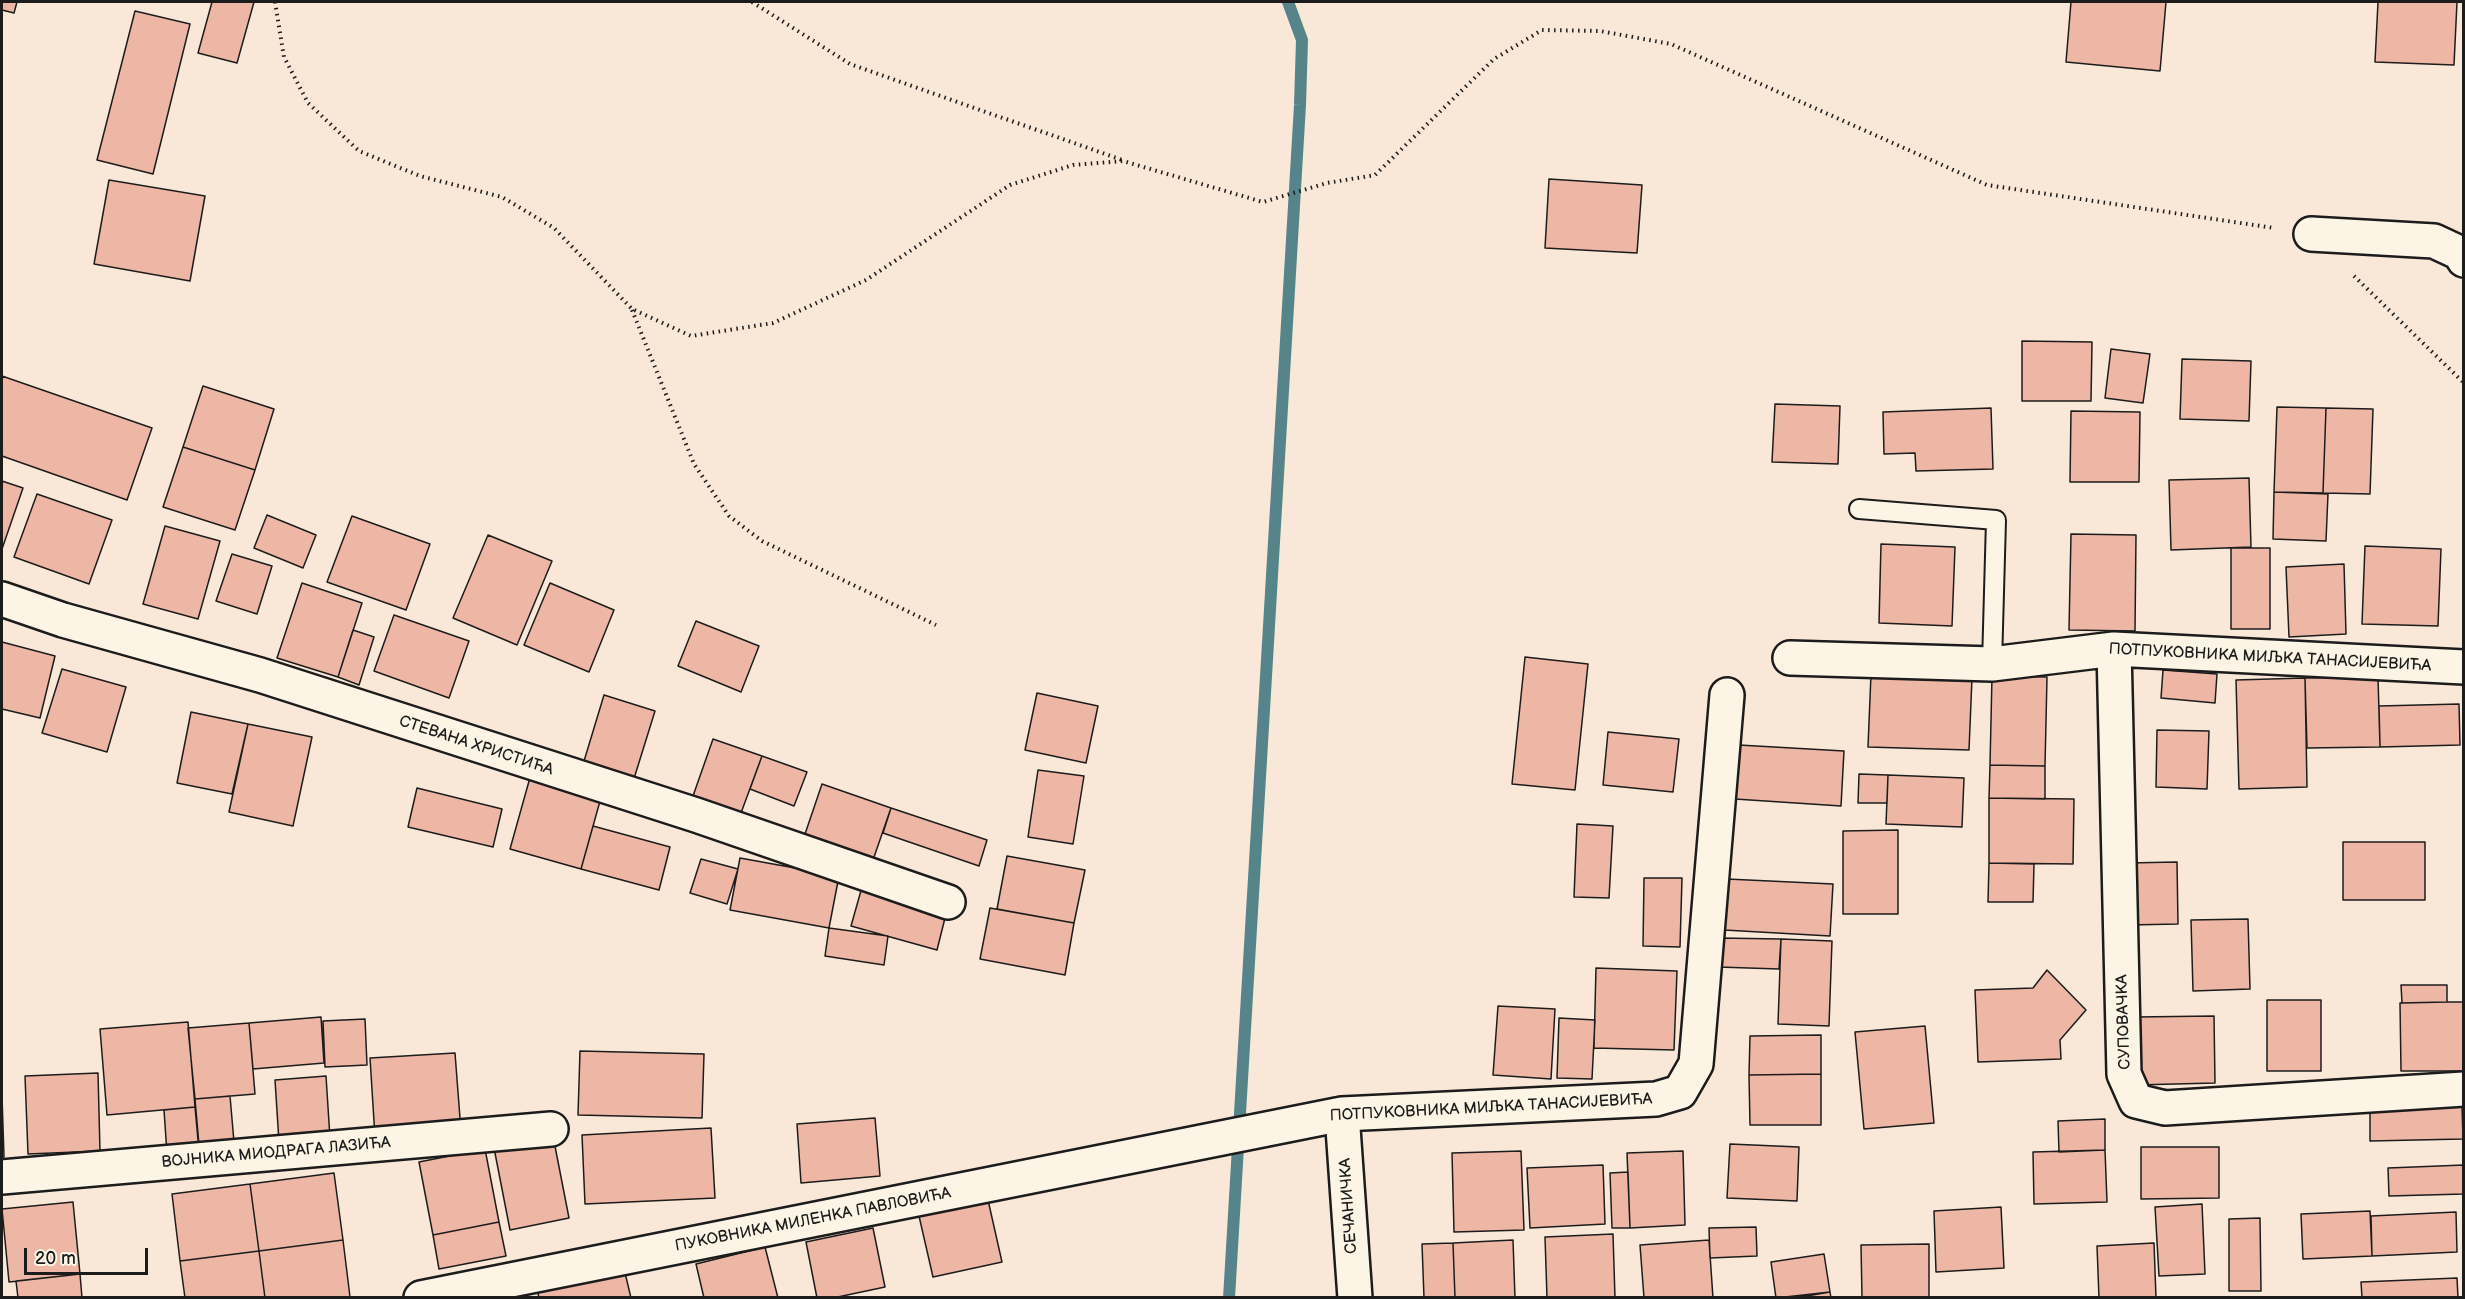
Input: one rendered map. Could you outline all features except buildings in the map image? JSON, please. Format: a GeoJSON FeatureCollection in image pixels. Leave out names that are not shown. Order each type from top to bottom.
{"type":"FeatureCollection","features":[{"type":"Feature","properties":{"kind":"street"},"geometry":{"type":"LineString","coordinates":[[2311,234],[2433,241],[2460,253],[2463,260]]}},
{"type":"Feature","properties":{"kind":"street","name":"СТЕВАНА ХРИСТИЋА"},"geometry":{"type":"LineString","coordinates":[[2,599],[63,620],[260,675],[696,815],[948,902]]}},
{"type":"Feature","properties":{"kind":"street","name":"ПОТПУКОВНИКА МИЉКА ТАНАСИЈЕВИЋА"},"geometry":{"type":"LineString","coordinates":[[1790,658],[1992,664],[2114,649],[2463,667]]}},
{"type":"Feature","properties":{"kind":"street","name":"СУПОВАЧКА"},"geometry":{"type":"LineString","coordinates":[[2114,649],[2124,1074],[2136,1101],[2165,1108],[2463,1089]]}},
{"type":"Feature","properties":{"kind":"street","name":"ПОТПУКОВНИКА МИЉКА ТАНАСИЈЕВИЋА"},"geometry":{"type":"LineString","coordinates":[[1204,1142],[1342,1114],[1656,1099],[1680,1092],[1696,1064],[1727,695]]}},
{"type":"Feature","properties":{"kind":"street","name":"СЕЧАНИЧКА"},"geometry":{"type":"LineString","coordinates":[[1342,1114],[1355,1298]]}},
{"type":"Feature","properties":{"kind":"street","name":"ВОЈНИКА МИОДРАГА ЛАЗИЋА"},"geometry":{"type":"LineString","coordinates":[[2,1177],[551,1129]]}},
{"type":"Feature","properties":{"kind":"street","name":"ПУКОВНИКА МИЛЕНКА ПАВЛОВИЋА"},"geometry":{"type":"LineString","coordinates":[[421,1298],[1204,1142]]}},
{"type":"Feature","properties":{"kind":"lane"},"geometry":{"type":"LineString","coordinates":[[1859,509],[1996,520],[1992,664]]}},
{"type":"Feature","properties":{"kind":"path"},"geometry":{"type":"LineString","coordinates":[[274,2],[285,57],[308,103],[359,151],[420,176],[502,196],[554,228],[632,309],[691,336],[773,322],[866,280],[1010,185],[1073,165],[1123,161]]}},
{"type":"Feature","properties":{"kind":"path"},"geometry":{"type":"LineString","coordinates":[[752,2],[850,64],[1123,161],[1263,202],[1321,185],[1376,176],[1494,59],[1542,30],[1600,31],[1671,44],[1987,185],[2311,234]]}},
{"type":"Feature","properties":{"kind":"path"},"geometry":{"type":"LineString","coordinates":[[2352,275],[2463,383]]}},
{"type":"Feature","properties":{"kind":"path"},"geometry":{"type":"LineString","coordinates":[[632,309],[694,464],[729,516],[762,542],[936,625]]}},
{"type":"Feature","properties":{"kind":"waterway"},"geometry":{"type":"LineString","coordinates":[[1229,1298],[1300,105],[1302,40],[1288,2]]}}]}
